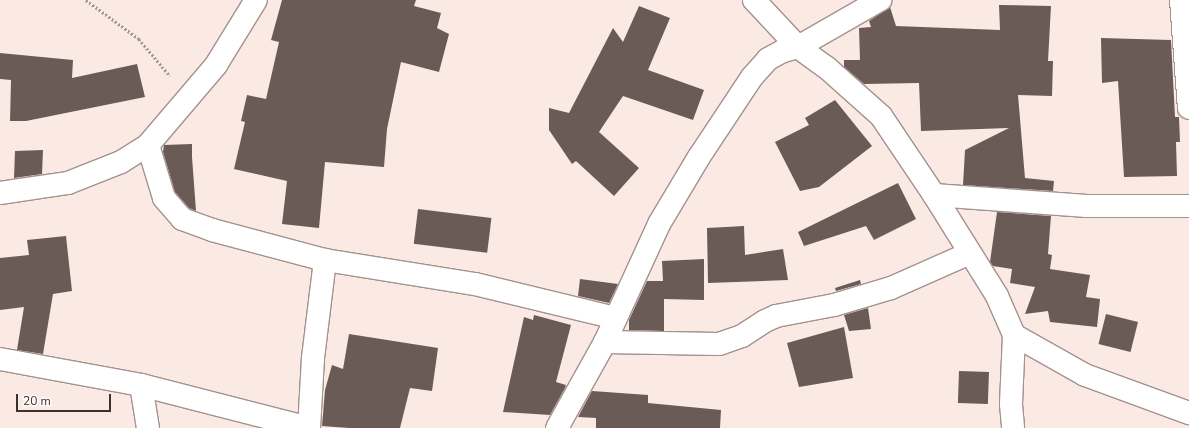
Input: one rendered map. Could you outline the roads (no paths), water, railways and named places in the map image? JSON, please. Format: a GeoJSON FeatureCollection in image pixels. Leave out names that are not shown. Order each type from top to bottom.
{"type":"FeatureCollection","features":[{"type":"Feature","properties":{"kind":"street"},"geometry":{"type":"LineString","coordinates":[[0,193],[68,183],[121,162],[148,145],[216,65],[256,0]]}},
{"type":"Feature","properties":{"kind":"street"},"geometry":{"type":"LineString","coordinates":[[754,0],[798,47],[826,67],[881,116],[934,195],[997,296],[1014,335],[1011,404],[1013,428]]}},
{"type":"Feature","properties":{"kind":"street"},"geometry":{"type":"LineString","coordinates":[[557,428],[605,342],[659,224],[733,104],[752,77],[768,58],[783,51],[798,47],[880,0]]}},
{"type":"Feature","properties":{"kind":"street"},"geometry":{"type":"LineString","coordinates":[[1181,0],[1189,108]]}},
{"type":"Feature","properties":{"kind":"street"},"geometry":{"type":"LineString","coordinates":[[148,145],[164,198],[182,219],[212,230],[325,260],[474,284],[616,318]]}},
{"type":"Feature","properties":{"kind":"street"},"geometry":{"type":"LineString","coordinates":[[934,195],[1087,206],[1189,206]]}},
{"type":"Feature","properties":{"kind":"street"},"geometry":{"type":"LineString","coordinates":[[605,342],[719,344],[742,336],[765,321],[776,316],[834,305],[871,295],[891,288],[970,253]]}},
{"type":"Feature","properties":{"kind":"street"},"geometry":{"type":"LineString","coordinates":[[0,359],[141,385],[309,428],[314,358],[325,260]]}},
{"type":"Feature","properties":{"kind":"street"},"geometry":{"type":"LineString","coordinates":[[1014,335],[1085,375],[1189,413]]}},
{"type":"Feature","properties":{"kind":"street"},"geometry":{"type":"LineString","coordinates":[[141,385],[148,428]]}}]}
